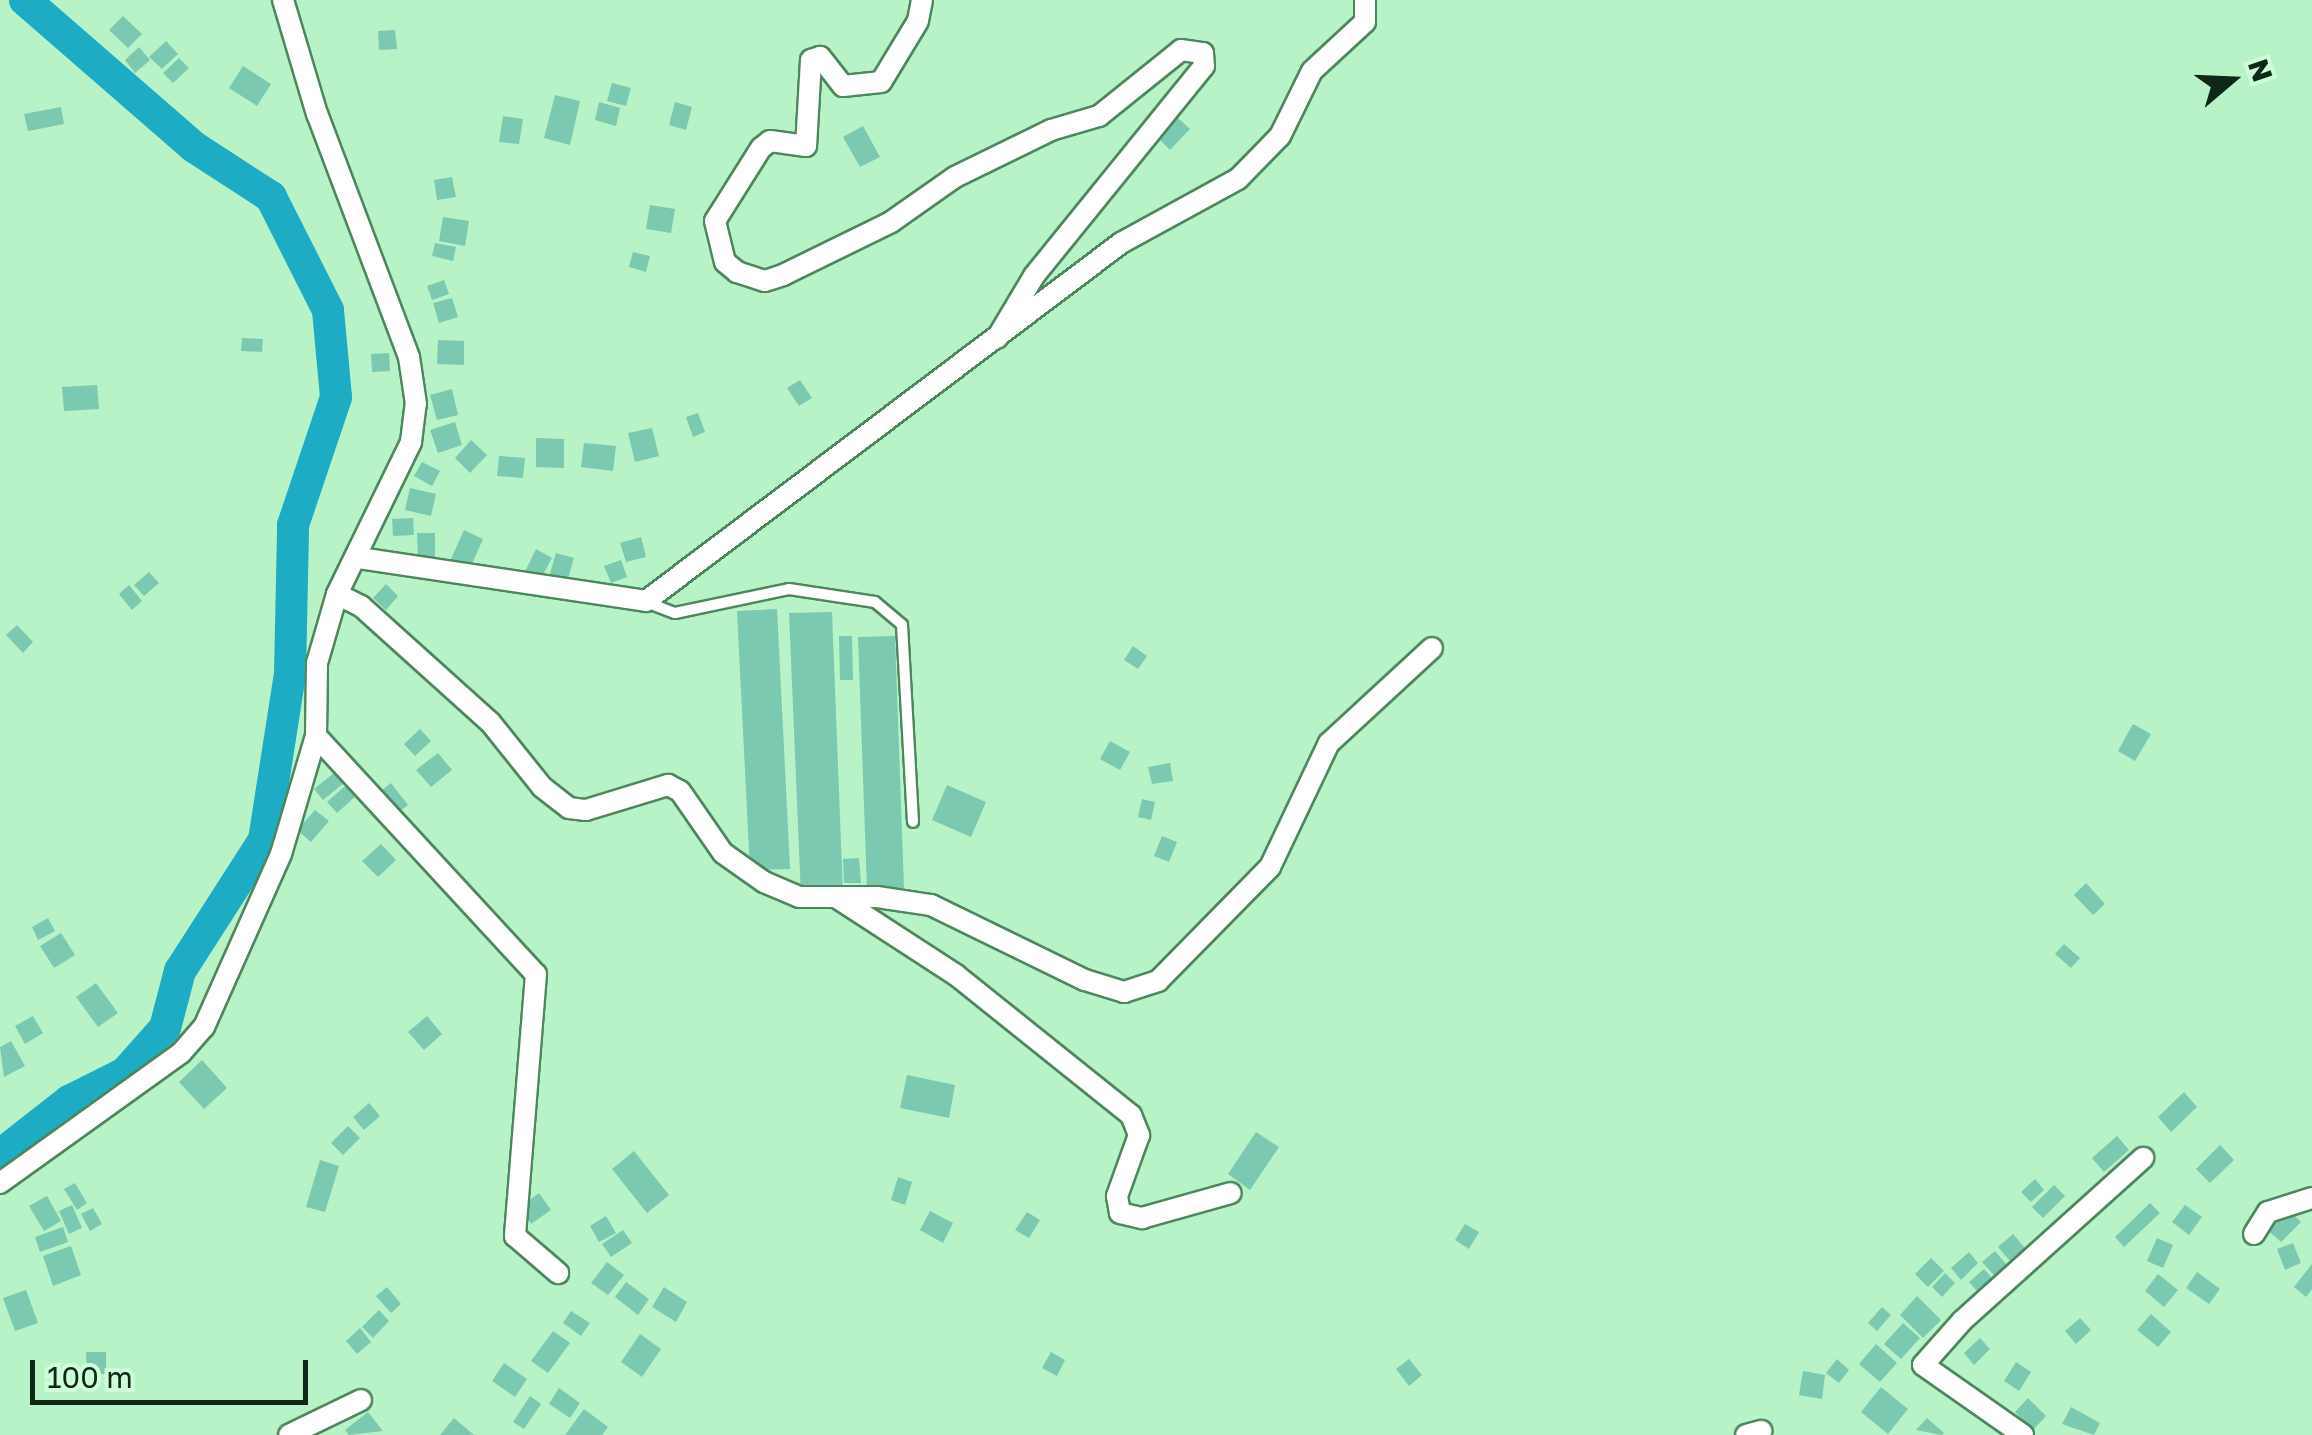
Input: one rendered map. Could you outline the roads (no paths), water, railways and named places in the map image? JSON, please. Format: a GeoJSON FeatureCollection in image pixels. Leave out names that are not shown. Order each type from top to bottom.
{"type":"FeatureCollection","features":[{"type":"Feature","properties":{"kind":"street"},"geometry":{"type":"LineString","coordinates":[[0,1183],[181,1053],[204,1027],[281,854],[316,736],[317,663],[337,594],[359,558],[411,442],[414,388],[404,342],[317,114],[283,0]]}},
{"type":"Feature","properties":{"kind":"street"},"geometry":{"type":"LineString","coordinates":[[922,0],[918,22],[880,82],[843,86],[820,57],[811,60],[806,146],[770,141],[715,221],[725,262],[737,272],[765,282],[784,275],[891,222],[956,177],[1051,130],[1099,116],[1181,50],[1203,53],[1204,66],[1034,276],[997,338]]}},
{"type":"Feature","properties":{"kind":"street"},"geometry":{"type":"LineString","coordinates":[[359,558],[646,601],[1121,243],[1238,180],[1280,136],[1312,71],[1365,22],[1366,0]]}},
{"type":"Feature","properties":{"kind":"street"},"geometry":{"type":"LineString","coordinates":[[337,594],[361,606],[490,722],[542,786],[569,808],[586,810],[668,785],[680,792],[737,867],[799,897],[877,896],[961,915],[1085,980],[1124,992],[1158,981],[1270,867],[1329,742],[1432,648]]}},
{"type":"Feature","properties":{"kind":"street"},"geometry":{"type":"LineString","coordinates":[[316,736],[536,974],[515,1236],[558,1273]]}},
{"type":"Feature","properties":{"kind":"street"},"geometry":{"type":"LineString","coordinates":[[839,898],[956,975],[1131,1115],[1139,1136],[1117,1196],[1120,1213],[1142,1218],[1231,1192]]}},
{"type":"Feature","properties":{"kind":"street"},"geometry":{"type":"LineString","coordinates":[[2023,1435],[1922,1365],[1962,1320],[2143,1158]]}},
{"type":"Feature","properties":{"kind":"street"},"geometry":{"type":"LineString","coordinates":[[2254,1234],[2268,1212],[2312,1198]]}},
{"type":"Feature","properties":{"kind":"street"},"geometry":{"type":"LineString","coordinates":[[289,1435],[360,1400]]}},
{"type":"Feature","properties":{"kind":"lane"},"geometry":{"type":"LineString","coordinates":[[646,601],[676,612],[789,589],[875,602],[902,625],[913,822]]}},
{"type":"Feature","properties":{"kind":"waterway"},"geometry":{"type":"LineString","coordinates":[[0,1155],[69,1101],[125,1073],[165,1028],[180,971],[264,840],[290,674],[293,525],[336,397],[328,310],[271,197],[194,147],[25,0]]}}]}
